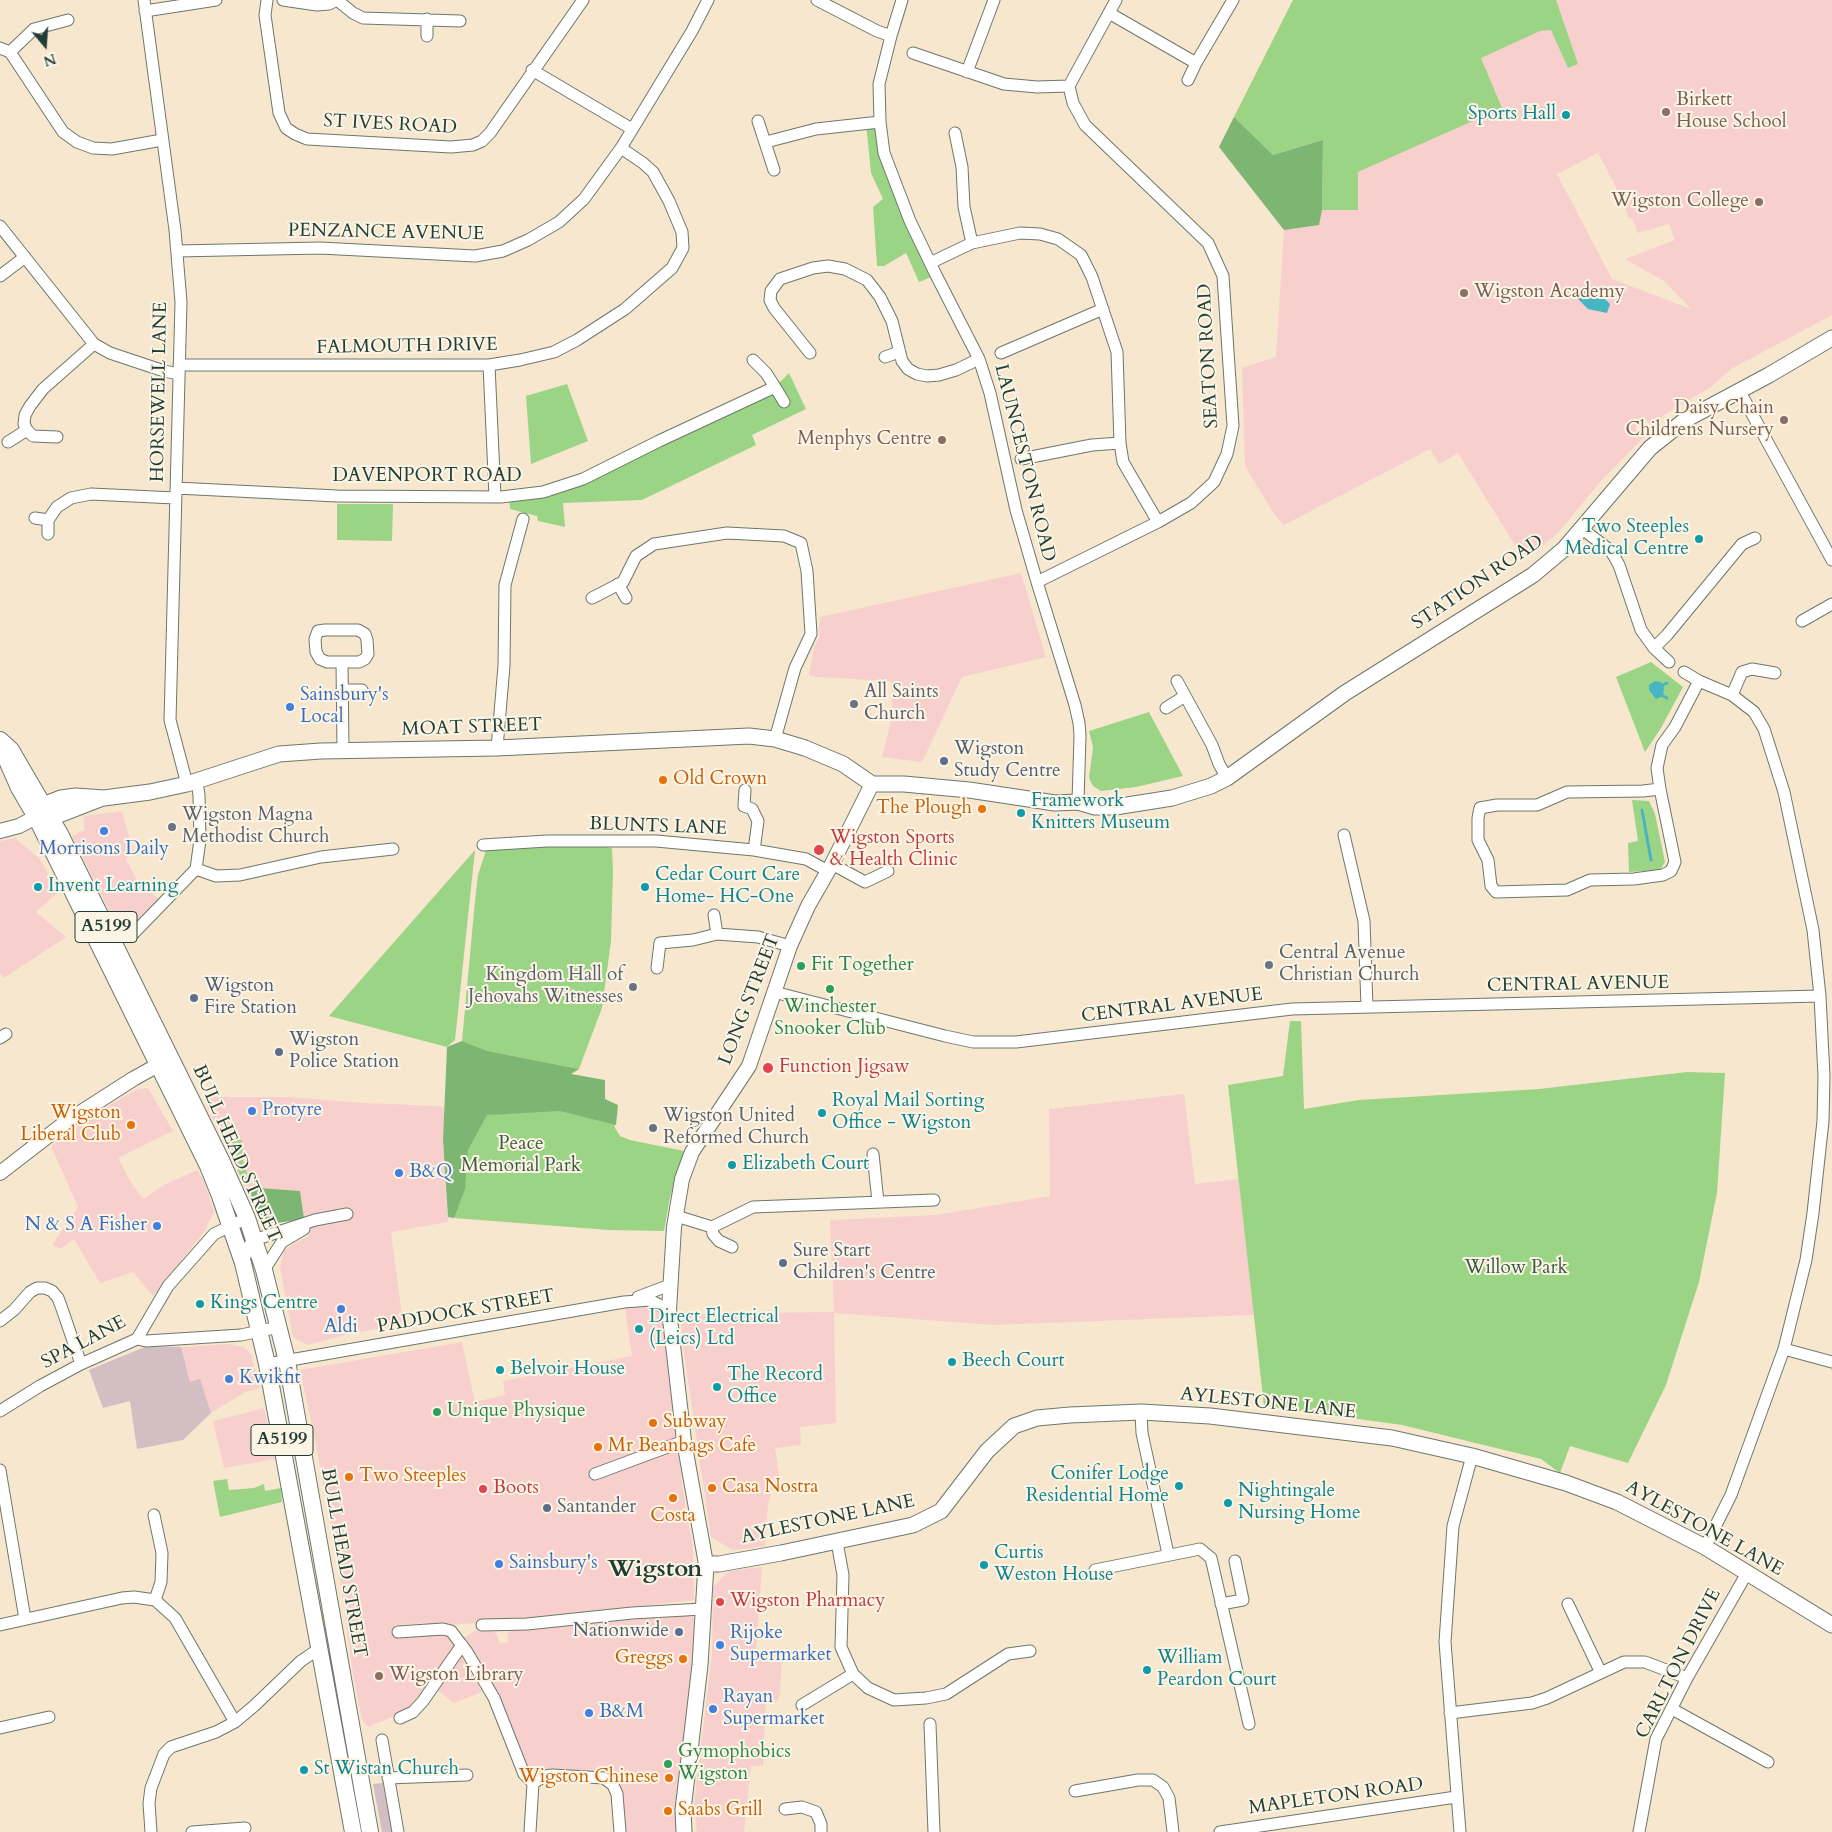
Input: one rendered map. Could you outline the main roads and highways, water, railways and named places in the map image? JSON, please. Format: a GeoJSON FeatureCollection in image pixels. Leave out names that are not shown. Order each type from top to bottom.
{"type":"FeatureCollection","features":[{"type":"Feature","properties":{"kind":"main road","name":"STATION ROAD"},"geometry":{"type":"LineString","coordinates":[[872,784],[969,790],[1055,803],[1078,802],[1096,807],[1116,807],[1172,798],[1210,786],[1227,778],[1345,692],[1533,575],[1564,549],[1650,448],[1685,420],[1769,375],[1832,338]]}},
{"type":"Feature","properties":{"kind":"main road","name":"MOAT STREET"},"geometry":{"type":"LineString","coordinates":[[41,808],[61,798],[76,796],[104,798],[150,792],[192,783],[279,754],[497,748],[720,736],[749,736],[775,739],[805,748],[843,764],[872,784]]}},
{"type":"Feature","properties":{"kind":"main road"},"geometry":{"type":"LineString","coordinates":[[0,740],[11,750],[41,808]]}},
{"type":"Feature","properties":{"kind":"main road"},"geometry":{"type":"LineString","coordinates":[[0,745],[19,788],[41,808]]}},
{"type":"Feature","properties":{"kind":"main road","name":"BULL HEAD STREET"},"geometry":{"type":"LineString","coordinates":[[41,808],[61,837],[165,1061],[231,1225],[243,1263],[268,1364],[353,1832]]}},
{"type":"Feature","properties":{"kind":"main road","name":"BULL HEAD STREET"},"geometry":{"type":"LineString","coordinates":[[41,808],[57,861],[93,934],[221,1160],[247,1218],[264,1270],[287,1361],[370,1832]]}},
{"type":"Feature","properties":{"kind":"main road","name":"AYLESTONE LANE"},"geometry":{"type":"LineString","coordinates":[[684,1832],[683,1810],[700,1665],[706,1564],[719,1564],[837,1542],[913,1525],[941,1511],[986,1452],[1014,1426],[1031,1419],[1142,1412],[1210,1416],[1332,1430],[1416,1443],[1472,1456],[1558,1481],[1617,1502],[1705,1547],[1832,1625]]}},
{"type":"Feature","properties":{"kind":"water"},"geometry":{"type":"Polygon","coordinates":[[[1587,287],[1599,293],[1610,304],[1607,313],[1588,309],[1573,294],[1575,290],[1587,287]]]}},
{"type":"Feature","properties":{"kind":"water"},"geometry":{"type":"Polygon","coordinates":[[[1655,681],[1661,682],[1664,688],[1663,696],[1656,699],[1649,690],[1649,685],[1655,681]]]}},
{"type":"Feature","properties":{"kind":"waterway"},"geometry":{"type":"LineString","coordinates":[[1663,685],[1667,683]]}},
{"type":"Feature","properties":{"kind":"waterway"},"geometry":{"type":"LineString","coordinates":[[1663,696],[1667,698]]}},
{"type":"Feature","properties":{"kind":"waterway"},"geometry":{"type":"LineString","coordinates":[[1642,810],[1651,860]]}},
{"type":"Feature","properties":{"kind":"place","name":"Birkett House School"},"geometry":{"type":"Point","coordinates":[1666,112]}},
{"type":"Feature","properties":{"kind":"place","name":"Sports Hall"},"geometry":{"type":"Point","coordinates":[1566,115]}},
{"type":"Feature","properties":{"kind":"place","name":"Wigston College"},"geometry":{"type":"Point","coordinates":[1759,202]}},
{"type":"Feature","properties":{"kind":"place","name":"Wigston Academy"},"geometry":{"type":"Point","coordinates":[1464,293]}},
{"type":"Feature","properties":{"kind":"place","name":"Daisy Chain Childrens Nursery"},"geometry":{"type":"Point","coordinates":[1784,420]}},
{"type":"Feature","properties":{"kind":"place","name":"Menphys Centre"},"geometry":{"type":"Point","coordinates":[942,440]}},
{"type":"Feature","properties":{"kind":"place","name":"Two Steeples Medical Centre"},"geometry":{"type":"Point","coordinates":[1699,539]}},
{"type":"Feature","properties":{"kind":"place","name":"All Saints Church"},"geometry":{"type":"Point","coordinates":[854,704]}},
{"type":"Feature","properties":{"kind":"place","name":"Sainsbury's Local"},"geometry":{"type":"Point","coordinates":[290,707]}},
{"type":"Feature","properties":{"kind":"place","name":"Wigston Study Centre"},"geometry":{"type":"Point","coordinates":[944,761]}},
{"type":"Feature","properties":{"kind":"place","name":"Old Crown"},"geometry":{"type":"Point","coordinates":[663,780]}},
{"type":"Feature","properties":{"kind":"place","name":"The Plough"},"geometry":{"type":"Point","coordinates":[982,809]}},
{"type":"Feature","properties":{"kind":"place","name":"Framework Knitters Museum"},"geometry":{"type":"Point","coordinates":[1021,813]}},
{"type":"Feature","properties":{"kind":"place","name":"Wigston Magna Methodist Church"},"geometry":{"type":"Point","coordinates":[172,827]}},
{"type":"Feature","properties":{"kind":"place","name":"Morrisons Daily"},"geometry":{"type":"Point","coordinates":[104,831]}},
{"type":"Feature","properties":{"kind":"place","name":"Wigston Sports & Health Clinic"},"geometry":{"type":"Point","coordinates":[819,850]}},
{"type":"Feature","properties":{"kind":"place","name":"Invent Learning"},"geometry":{"type":"Point","coordinates":[38,887]}},
{"type":"Feature","properties":{"kind":"place","name":"Cedar Court Care Home- HC-One"},"geometry":{"type":"Point","coordinates":[645,887]}},
{"type":"Feature","properties":{"kind":"place","name":"Central Avenue Christian Church"},"geometry":{"type":"Point","coordinates":[1269,965]}},
{"type":"Feature","properties":{"kind":"place","name":"Fit Together"},"geometry":{"type":"Point","coordinates":[801,966]}},
{"type":"Feature","properties":{"kind":"place","name":"Kingdom Hall of Jehovahs Witnesses"},"geometry":{"type":"Point","coordinates":[633,987]}},
{"type":"Feature","properties":{"kind":"place","name":"Winchester Snooker Club"},"geometry":{"type":"Point","coordinates":[830,989]}},
{"type":"Feature","properties":{"kind":"place","name":"Wigston Fire Station"},"geometry":{"type":"Point","coordinates":[194,998]}},
{"type":"Feature","properties":{"kind":"place","name":"Wigston Police Station"},"geometry":{"type":"Point","coordinates":[279,1052]}},
{"type":"Feature","properties":{"kind":"place","name":"Function Jigsaw"},"geometry":{"type":"Point","coordinates":[768,1068]}},
{"type":"Feature","properties":{"kind":"place","name":"Protyre"},"geometry":{"type":"Point","coordinates":[252,1111]}},
{"type":"Feature","properties":{"kind":"place","name":"Royal Mail Sorting Office - Wigston"},"geometry":{"type":"Point","coordinates":[822,1113]}},
{"type":"Feature","properties":{"kind":"place","name":"Wigston Liberal Club"},"geometry":{"type":"Point","coordinates":[131,1125]}},
{"type":"Feature","properties":{"kind":"place","name":"Wigston United Reformed Church"},"geometry":{"type":"Point","coordinates":[653,1128]}},
{"type":"Feature","properties":{"kind":"place","name":"Elizabeth Court"},"geometry":{"type":"Point","coordinates":[732,1165]}},
{"type":"Feature","properties":{"kind":"place","name":"B&Q"},"geometry":{"type":"Point","coordinates":[399,1173]}},
{"type":"Feature","properties":{"kind":"place","name":"N & S A Fisher"},"geometry":{"type":"Point","coordinates":[157,1226]}},
{"type":"Feature","properties":{"kind":"place","name":"Sure Start Children's Centre"},"geometry":{"type":"Point","coordinates":[783,1263]}},
{"type":"Feature","properties":{"kind":"place","name":"Kings Centre"},"geometry":{"type":"Point","coordinates":[200,1304]}},
{"type":"Feature","properties":{"kind":"place","name":"Aldi"},"geometry":{"type":"Point","coordinates":[341,1309]}},
{"type":"Feature","properties":{"kind":"place","name":"Direct Electrical (Leics) Ltd"},"geometry":{"type":"Point","coordinates":[639,1329]}},
{"type":"Feature","properties":{"kind":"place","name":"Beech Court"},"geometry":{"type":"Point","coordinates":[952,1362]}},
{"type":"Feature","properties":{"kind":"place","name":"Belvoir House"},"geometry":{"type":"Point","coordinates":[500,1370]}},
{"type":"Feature","properties":{"kind":"place","name":"Kwikfit"},"geometry":{"type":"Point","coordinates":[229,1379]}},
{"type":"Feature","properties":{"kind":"place","name":"The Record Office"},"geometry":{"type":"Point","coordinates":[717,1387]}},
{"type":"Feature","properties":{"kind":"place","name":"Unique Physique"},"geometry":{"type":"Point","coordinates":[437,1412]}},
{"type":"Feature","properties":{"kind":"place","name":"Subway"},"geometry":{"type":"Point","coordinates":[653,1423]}},
{"type":"Feature","properties":{"kind":"place","name":"Mr Beanbags Cafe"},"geometry":{"type":"Point","coordinates":[598,1447]}},
{"type":"Feature","properties":{"kind":"place","name":"Two Steeples"},"geometry":{"type":"Point","coordinates":[349,1477]}},
{"type":"Feature","properties":{"kind":"place","name":"Conifer Lodge Residential Home"},"geometry":{"type":"Point","coordinates":[1179,1486]}},
{"type":"Feature","properties":{"kind":"place","name":"Casa Nostra"},"geometry":{"type":"Point","coordinates":[712,1488]}},
{"type":"Feature","properties":{"kind":"place","name":"Boots"},"geometry":{"type":"Point","coordinates":[483,1489]}},
{"type":"Feature","properties":{"kind":"place","name":"Costa"},"geometry":{"type":"Point","coordinates":[673,1498]}},
{"type":"Feature","properties":{"kind":"place","name":"Nightingale Nursing Home"},"geometry":{"type":"Point","coordinates":[1228,1503]}},
{"type":"Feature","properties":{"kind":"place","name":"Santander"},"geometry":{"type":"Point","coordinates":[547,1508]}},
{"type":"Feature","properties":{"kind":"place","name":"Sainsbury's"},"geometry":{"type":"Point","coordinates":[499,1564]}},
{"type":"Feature","properties":{"kind":"place","name":"Curtis Weston House"},"geometry":{"type":"Point","coordinates":[984,1565]}},
{"type":"Feature","properties":{"kind":"place","name":"Wigston Pharmacy"},"geometry":{"type":"Point","coordinates":[720,1602]}},
{"type":"Feature","properties":{"kind":"place","name":"Nationwide"},"geometry":{"type":"Point","coordinates":[679,1632]}},
{"type":"Feature","properties":{"kind":"place","name":"Rijoke Supermarket"},"geometry":{"type":"Point","coordinates":[720,1645]}},
{"type":"Feature","properties":{"kind":"place","name":"Greggs"},"geometry":{"type":"Point","coordinates":[683,1659]}},
{"type":"Feature","properties":{"kind":"place","name":"William Peardon Court"},"geometry":{"type":"Point","coordinates":[1147,1670]}},
{"type":"Feature","properties":{"kind":"place","name":"Wigston Library"},"geometry":{"type":"Point","coordinates":[379,1676]}},
{"type":"Feature","properties":{"kind":"place","name":"Rayan Supermarket"},"geometry":{"type":"Point","coordinates":[713,1709]}},
{"type":"Feature","properties":{"kind":"place","name":"B&M"},"geometry":{"type":"Point","coordinates":[589,1713]}},
{"type":"Feature","properties":{"kind":"place","name":"Gymophobics Wigston"},"geometry":{"type":"Point","coordinates":[668,1764]}},
{"type":"Feature","properties":{"kind":"place","name":"St Wistan Church"},"geometry":{"type":"Point","coordinates":[304,1770]}},
{"type":"Feature","properties":{"kind":"place","name":"Wigston Chinese"},"geometry":{"type":"Point","coordinates":[669,1778]}},
{"type":"Feature","properties":{"kind":"place","name":"Saabs Grill"},"geometry":{"type":"Point","coordinates":[668,1811]}},
{"type":"Feature","properties":{"kind":"district","name":"Wigston"},"geometry":{"type":"Point","coordinates":[655,1570]}},
{"type":"Feature","properties":{"kind":"park label","name":"Peace Memorial Park"},"geometry":{"type":"Point","coordinates":[521,1156]}},
{"type":"Feature","properties":{"kind":"park label","name":"Willow Park"},"geometry":{"type":"Point","coordinates":[1516,1269]}}]}
